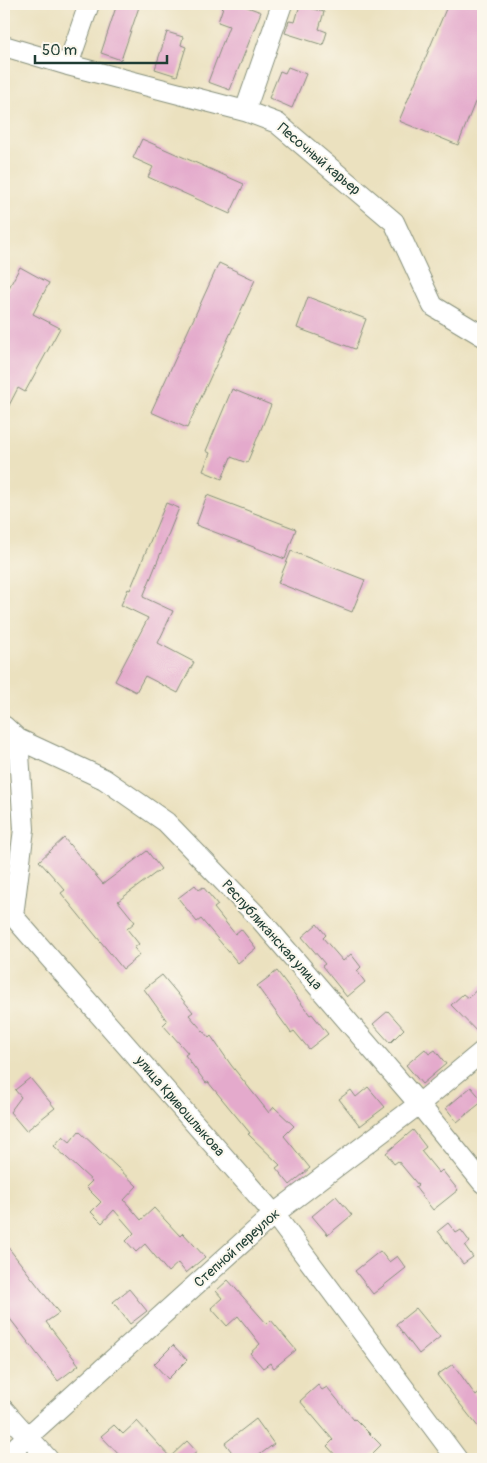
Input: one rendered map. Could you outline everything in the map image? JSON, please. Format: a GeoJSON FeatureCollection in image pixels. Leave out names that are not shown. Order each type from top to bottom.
{"type":"FeatureCollection","features":[{"type":"Feature","properties":{"kind":"street"},"geometry":{"type":"LineString","coordinates":[[68,65],[90,4]]}},
{"type":"Feature","properties":{"kind":"street"},"geometry":{"type":"LineString","coordinates":[[245,111],[282,4]]}},
{"type":"Feature","properties":{"kind":"street","name":"Песочный карьер"},"geometry":{"type":"LineString","coordinates":[[4,46],[68,65],[245,111],[276,123],[394,222],[433,306],[483,336]]}},
{"type":"Feature","properties":{"kind":"street","name":"Республиканская улица"},"geometry":{"type":"LineString","coordinates":[[11,732],[104,779],[166,822],[259,918],[483,1183]]}},
{"type":"Feature","properties":{"kind":"street","name":"улица Кривошлыкова"},"geometry":{"type":"LineString","coordinates":[[11,732],[24,829],[14,916],[274,1214],[457,1459]]}},
{"type":"Feature","properties":{"kind":"street","name":"Степной переулок"},"geometry":{"type":"LineString","coordinates":[[4,1458],[274,1214],[418,1104],[483,1051]]}},
{"type":"Feature","properties":{"kind":"street"},"geometry":{"type":"LineString","coordinates":[[4,1410],[48,1459]]}},
{"type":"Feature","properties":{"kind":"building"},"geometry":{"type":"Polygon","coordinates":[[[117,4],[140,4],[121,60],[101,53],[117,4]]]}},
{"type":"Feature","properties":{"kind":"building"},"geometry":{"type":"Polygon","coordinates":[[[224,4],[239,4],[261,12],[230,90],[208,82],[229,26],[218,22],[224,4]]]}},
{"type":"Feature","properties":{"kind":"building"},"geometry":{"type":"Polygon","coordinates":[[[448,4],[483,4],[483,82],[458,145],[399,121],[448,4]]]}},
{"type":"Feature","properties":{"kind":"building"},"geometry":{"type":"Polygon","coordinates":[[[300,5],[324,12],[319,29],[327,32],[323,45],[285,33],[289,21],[295,22],[300,5]]]}},
{"type":"Feature","properties":{"kind":"building"},"geometry":{"type":"Polygon","coordinates":[[[167,32],[183,37],[181,45],[186,47],[177,76],[155,69],[167,32]]]}},
{"type":"Feature","properties":{"kind":"building"},"geometry":{"type":"Polygon","coordinates":[[[288,67],[306,74],[292,108],[269,98],[280,71],[285,73],[288,67]]]}},
{"type":"Feature","properties":{"kind":"building"},"geometry":{"type":"Polygon","coordinates":[[[142,139],[244,184],[230,214],[148,177],[153,167],[133,158],[142,139]]]}},
{"type":"Feature","properties":{"kind":"building"},"geometry":{"type":"Polygon","coordinates":[[[219,263],[255,280],[187,428],[151,412],[219,263]]]}},
{"type":"Feature","properties":{"kind":"building"},"geometry":{"type":"Polygon","coordinates":[[[20,267],[49,283],[33,314],[60,328],[25,392],[18,388],[4,415],[4,297],[20,267]]]}},
{"type":"Feature","properties":{"kind":"building"},"geometry":{"type":"Polygon","coordinates":[[[308,297],[366,319],[355,349],[297,328],[308,297]]]}},
{"type":"Feature","properties":{"kind":"building"},"geometry":{"type":"Polygon","coordinates":[[[232,389],[271,405],[247,463],[231,457],[222,479],[203,471],[210,453],[206,451],[232,389]]]}},
{"type":"Feature","properties":{"kind":"building"},"geometry":{"type":"Polygon","coordinates":[[[207,495],[296,529],[285,559],[196,525],[207,495]]]}},
{"type":"Feature","properties":{"kind":"building"},"geometry":{"type":"Polygon","coordinates":[[[166,503],[179,508],[143,597],[173,611],[158,643],[194,662],[178,693],[145,676],[136,692],[115,681],[148,618],[121,605],[128,589],[130,590],[166,503]]]}},
{"type":"Feature","properties":{"kind":"building"},"geometry":{"type":"Polygon","coordinates":[[[291,551],[365,580],[352,612],[278,583],[291,551]]]}},
{"type":"Feature","properties":{"kind":"building"},"geometry":{"type":"Polygon","coordinates":[[[64,838],[103,884],[147,851],[161,869],[118,901],[135,922],[127,929],[139,944],[134,948],[140,955],[123,969],[61,893],[65,890],[39,861],[64,838]]]}},
{"type":"Feature","properties":{"kind":"building"},"geometry":{"type":"Polygon","coordinates":[[[195,885],[199,890],[203,887],[218,905],[214,908],[235,934],[241,929],[256,948],[238,963],[201,919],[197,922],[178,898],[195,885]]]}},
{"type":"Feature","properties":{"kind":"building"},"geometry":{"type":"Polygon","coordinates":[[[317,924],[326,935],[323,938],[343,961],[351,954],[361,967],[357,971],[365,982],[347,997],[322,966],[325,964],[302,937],[317,924]]]}},
{"type":"Feature","properties":{"kind":"building"},"geometry":{"type":"Polygon","coordinates":[[[277,971],[310,1015],[312,1014],[328,1034],[309,1049],[294,1031],[291,1033],[257,986],[277,971]]]}},
{"type":"Feature","properties":{"kind":"building"},"geometry":{"type":"Polygon","coordinates":[[[162,975],[193,1012],[189,1015],[209,1038],[211,1036],[269,1113],[274,1107],[294,1126],[284,1136],[310,1168],[290,1185],[276,1168],[280,1165],[248,1134],[250,1133],[208,1082],[206,1083],[185,1055],[188,1053],[163,1025],[167,1021],[144,989],[162,975]]]}},
{"type":"Feature","properties":{"kind":"building"},"geometry":{"type":"Polygon","coordinates":[[[483,984],[483,1038],[451,1005],[463,994],[468,998],[483,984]]]}},
{"type":"Feature","properties":{"kind":"building"},"geometry":{"type":"Polygon","coordinates":[[[388,1011],[404,1029],[390,1043],[373,1024],[388,1011]]]}},
{"type":"Feature","properties":{"kind":"building"},"geometry":{"type":"Polygon","coordinates":[[[425,1049],[429,1054],[435,1050],[446,1064],[422,1084],[406,1065],[425,1049]]]}},
{"type":"Feature","properties":{"kind":"building"},"geometry":{"type":"Polygon","coordinates":[[[30,1078],[55,1108],[26,1131],[10,1112],[21,1097],[15,1090],[30,1078]]]}},
{"type":"Feature","properties":{"kind":"building"},"geometry":{"type":"Polygon","coordinates":[[[368,1087],[385,1107],[360,1126],[339,1099],[351,1090],[356,1097],[368,1087]]]}},
{"type":"Feature","properties":{"kind":"building"},"geometry":{"type":"Polygon","coordinates":[[[471,1087],[483,1101],[457,1122],[446,1108],[471,1087]]]}},
{"type":"Feature","properties":{"kind":"building"},"geometry":{"type":"Polygon","coordinates":[[[413,1130],[426,1147],[421,1151],[439,1173],[442,1170],[458,1190],[433,1210],[415,1187],[418,1185],[398,1161],[394,1164],[386,1153],[413,1130]]]}},
{"type":"Feature","properties":{"kind":"building"},"geometry":{"type":"Polygon","coordinates":[[[79,1131],[137,1186],[124,1200],[141,1220],[154,1208],[180,1236],[183,1233],[205,1257],[186,1273],[178,1263],[168,1272],[145,1244],[136,1252],[126,1241],[134,1233],[114,1210],[102,1223],[91,1212],[101,1202],[86,1187],[92,1181],[54,1146],[63,1136],[70,1142],[79,1131]]]}},
{"type":"Feature","properties":{"kind":"building"},"geometry":{"type":"Polygon","coordinates":[[[336,1196],[352,1215],[328,1235],[312,1216],[336,1196]]]}},
{"type":"Feature","properties":{"kind":"building"},"geometry":{"type":"Polygon","coordinates":[[[448,1223],[456,1233],[461,1230],[470,1242],[465,1246],[473,1257],[463,1264],[438,1231],[448,1223]]]}},
{"type":"Feature","properties":{"kind":"building"},"geometry":{"type":"Polygon","coordinates":[[[4,1242],[59,1313],[46,1322],[79,1365],[58,1381],[4,1311],[4,1242]]]}},
{"type":"Feature","properties":{"kind":"building"},"geometry":{"type":"Polygon","coordinates":[[[380,1251],[389,1262],[397,1256],[406,1268],[373,1294],[355,1271],[380,1251]]]}},
{"type":"Feature","properties":{"kind":"building"},"geometry":{"type":"Polygon","coordinates":[[[228,1280],[267,1324],[271,1320],[296,1350],[274,1368],[270,1363],[263,1368],[250,1353],[260,1344],[238,1316],[227,1326],[211,1308],[222,1298],[216,1291],[228,1280]]]}},
{"type":"Feature","properties":{"kind":"building"},"geometry":{"type":"Polygon","coordinates":[[[129,1289],[147,1311],[130,1324],[113,1302],[129,1289]]]}},
{"type":"Feature","properties":{"kind":"building"},"geometry":{"type":"Polygon","coordinates":[[[416,1308],[440,1337],[419,1354],[396,1324],[416,1308]]]}},
{"type":"Feature","properties":{"kind":"building"},"geometry":{"type":"Polygon","coordinates":[[[173,1345],[187,1360],[168,1379],[154,1364],[173,1345]]]}},
{"type":"Feature","properties":{"kind":"building"},"geometry":{"type":"Polygon","coordinates":[[[453,1364],[476,1396],[483,1390],[483,1433],[437,1375],[453,1364]]]}},
{"type":"Feature","properties":{"kind":"building"},"geometry":{"type":"Polygon","coordinates":[[[318,1385],[322,1390],[327,1387],[354,1420],[381,1445],[367,1459],[339,1459],[327,1446],[333,1440],[300,1401],[318,1385]]]}},
{"type":"Feature","properties":{"kind":"building"},"geometry":{"type":"Polygon","coordinates":[[[256,1419],[274,1444],[254,1459],[237,1459],[225,1443],[256,1419]]]}},
{"type":"Feature","properties":{"kind":"building"},"geometry":{"type":"Polygon","coordinates":[[[137,1421],[170,1457],[187,1441],[197,1452],[188,1459],[123,1459],[101,1436],[114,1425],[123,1434],[137,1421]]]}}]}
